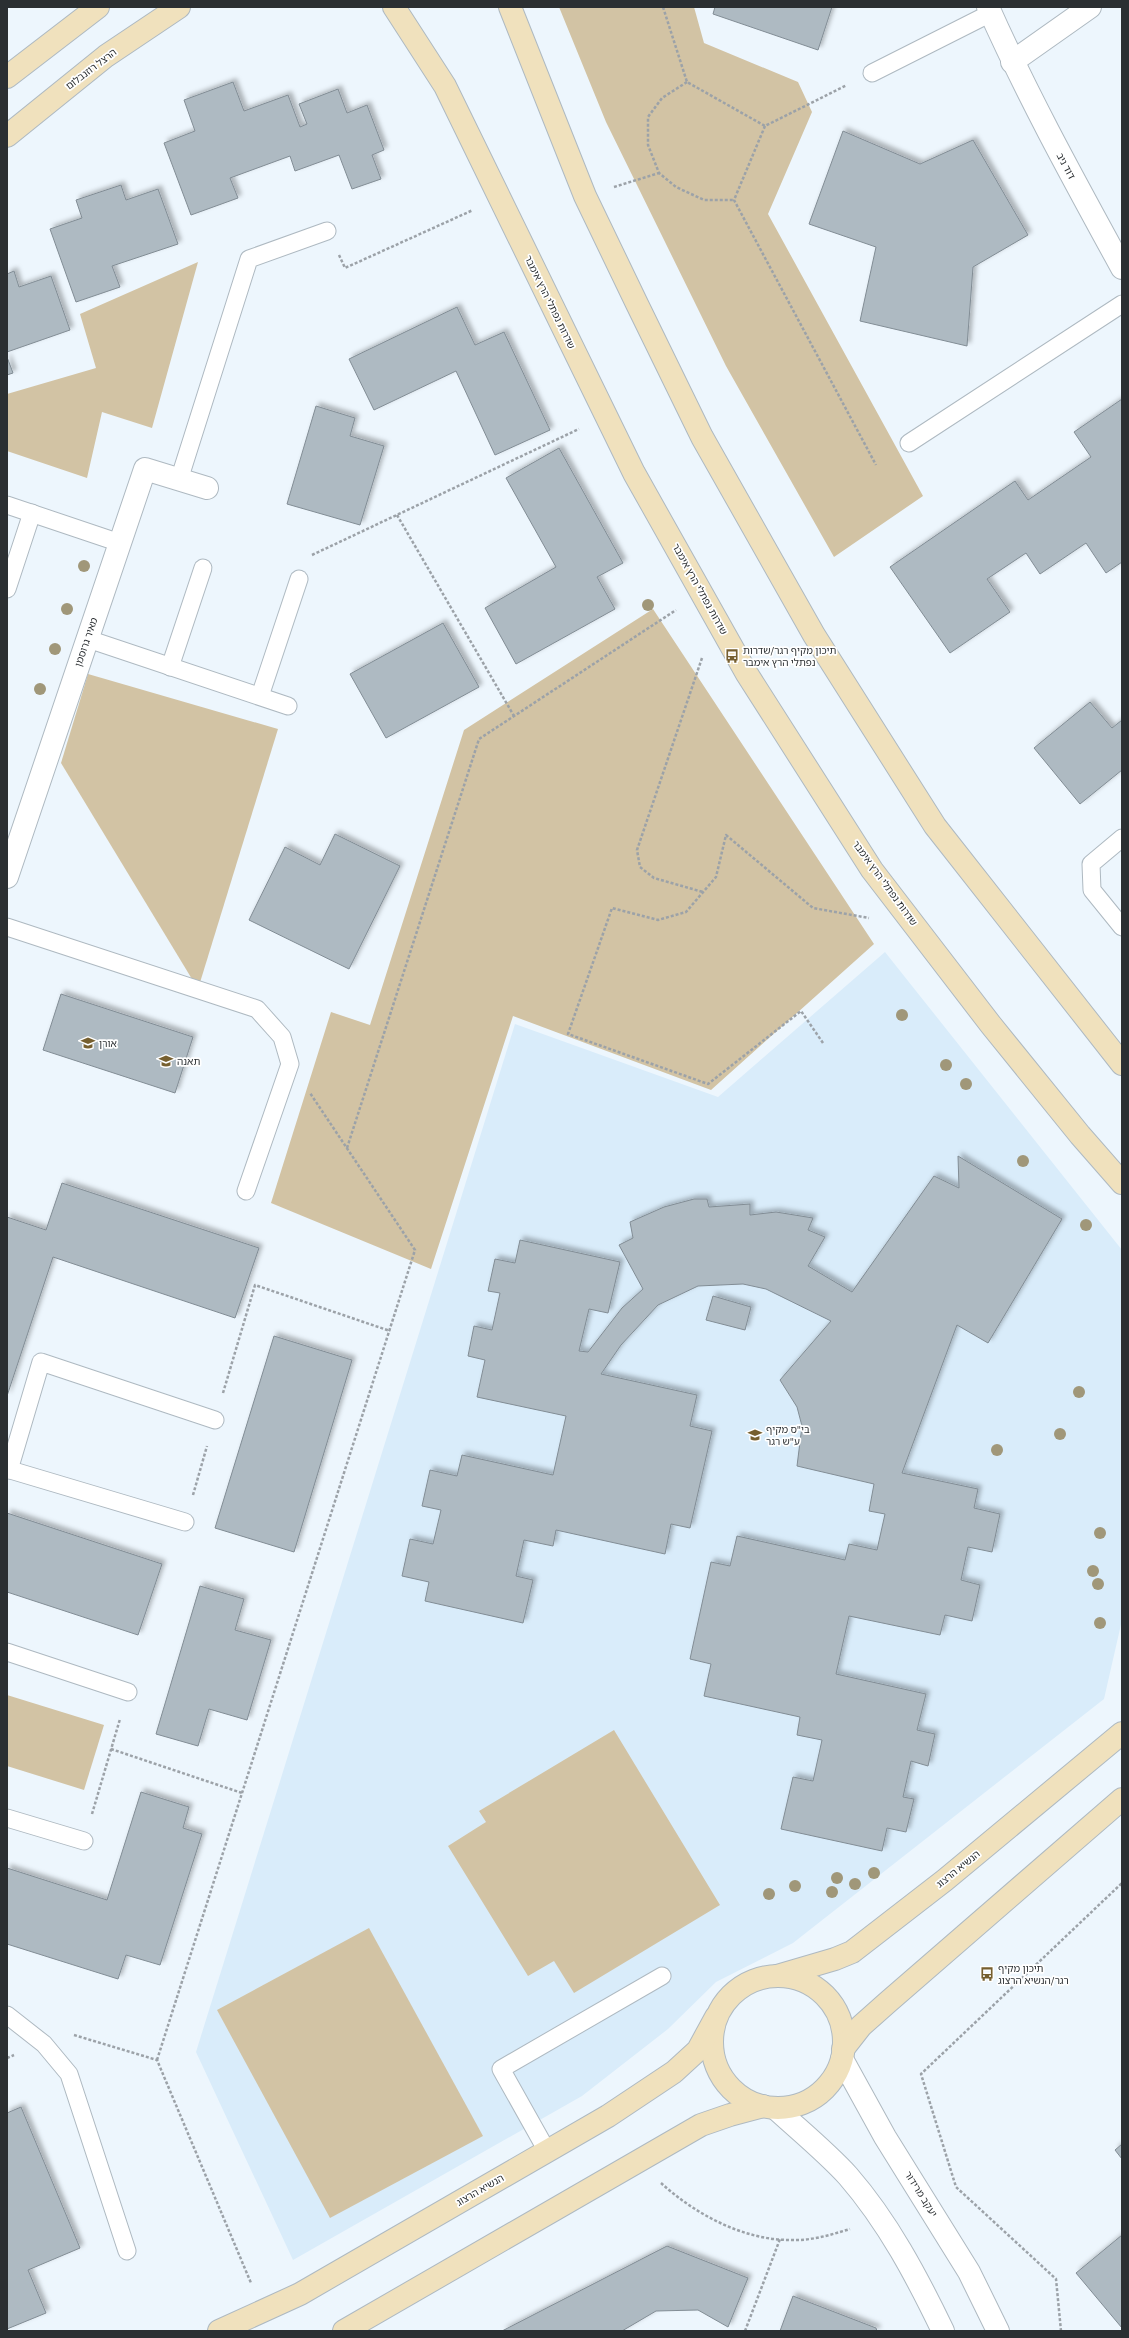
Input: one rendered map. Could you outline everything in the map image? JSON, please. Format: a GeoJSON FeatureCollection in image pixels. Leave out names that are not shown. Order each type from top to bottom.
{"type":"FeatureCollection","features":[{"type":"Feature","properties":{"kind":"street"},"geometry":{"type":"LineString","coordinates":[[7,77],[98,7]]}},
{"type":"Feature","properties":{"kind":"street","name":"הרצל רוזנבלום"},"geometry":{"type":"LineString","coordinates":[[7,136],[106,56],[179,7]]}},
{"type":"Feature","properties":{"kind":"street","name":"שדרות נפתלי הרץ אימבר"},"geometry":{"type":"LineString","coordinates":[[394,7],[445,86],[634,473],[747,674],[872,870],[996,1031],[1122,1183]]}},
{"type":"Feature","properties":{"kind":"street"},"geometry":{"type":"LineString","coordinates":[[510,7],[585,196],[702,437],[814,635],[935,826],[1122,1064]]}},
{"type":"Feature","properties":{"kind":"street"},"geometry":{"type":"LineString","coordinates":[[1012,62],[1090,7]]}},
{"type":"Feature","properties":{"kind":"street","name":"דוד ניב"},"geometry":{"type":"LineString","coordinates":[[990,10],[1012,62],[1071,176],[1122,268]]}},
{"type":"Feature","properties":{"kind":"street","name":"מאיר גרוסמן"},"geometry":{"type":"LineString","coordinates":[[7,877],[11,851],[88,639],[145,469],[206,488]]}},
{"type":"Feature","properties":{"kind":"street","name":"הנשיא הרצוג"},"geometry":{"type":"LineString","coordinates":[[777,1976],[835,1959],[852,1952],[945,1880],[1122,1733]]}},
{"type":"Feature","properties":{"kind":"street"},"geometry":{"type":"LineString","coordinates":[[344,2331],[701,2125],[730,2115],[769,2107],[804,2103],[817,2095],[828,2085],[843,2054],[862,2026],[1122,1799]]}},
{"type":"Feature","properties":{"kind":"street"},"geometry":{"type":"LineString","coordinates":[[843,2054],[842,2027],[834,2007],[819,1990],[799,1979],[777,1976],[758,1979],[740,1987],[726,2000],[716,2017],[712,2036],[712,2049],[719,2072],[730,2088],[745,2100],[769,2107],[840,2168],[878,2217],[919,2281],[943,2331]]}},
{"type":"Feature","properties":{"kind":"street","name":"הנשיא הרצוג"},"geometry":{"type":"LineString","coordinates":[[219,2331],[300,2294],[608,2116],[674,2072],[698,2050],[716,2017]]}},
{"type":"Feature","properties":{"kind":"street","name":"יעקב מרידור"},"geometry":{"type":"LineString","coordinates":[[843,2054],[885,2138],[970,2272],[998,2331]]}},
{"type":"Feature","properties":{"kind":"lane"},"geometry":{"type":"LineString","coordinates":[[872,73],[990,10]]}},
{"type":"Feature","properties":{"kind":"lane"},"geometry":{"type":"LineString","coordinates":[[179,480],[249,259],[328,231]]}},
{"type":"Feature","properties":{"kind":"lane"},"geometry":{"type":"LineString","coordinates":[[909,443],[1122,304]]}},
{"type":"Feature","properties":{"kind":"lane"},"geometry":{"type":"LineString","coordinates":[[7,505],[120,543]]}},
{"type":"Feature","properties":{"kind":"lane"},"geometry":{"type":"LineString","coordinates":[[7,589],[32,513]]}},
{"type":"Feature","properties":{"kind":"lane"},"geometry":{"type":"LineString","coordinates":[[170,667],[203,568]]}},
{"type":"Feature","properties":{"kind":"lane"},"geometry":{"type":"LineString","coordinates":[[260,696],[299,579]]}},
{"type":"Feature","properties":{"kind":"lane"},"geometry":{"type":"LineString","coordinates":[[88,639],[288,706]]}},
{"type":"Feature","properties":{"kind":"lane"},"geometry":{"type":"LineString","coordinates":[[1122,838],[1092,864],[1092,890],[1122,927]]}},
{"type":"Feature","properties":{"kind":"lane"},"geometry":{"type":"LineString","coordinates":[[7,927],[257,1009],[282,1037],[290,1064],[246,1191]]}},
{"type":"Feature","properties":{"kind":"lane"},"geometry":{"type":"LineString","coordinates":[[185,1522],[8,1469],[41,1362],[215,1420]]}},
{"type":"Feature","properties":{"kind":"lane"},"geometry":{"type":"LineString","coordinates":[[7,1652],[128,1692]]}},
{"type":"Feature","properties":{"kind":"lane"},"geometry":{"type":"LineString","coordinates":[[7,1818],[84,1842]]}},
{"type":"Feature","properties":{"kind":"lane"},"geometry":{"type":"LineString","coordinates":[[547,2151],[501,2070],[662,1976]]}},
{"type":"Feature","properties":{"kind":"lane"},"geometry":{"type":"LineString","coordinates":[[7,2016],[44,2044],[68,2074],[127,2251]]}},
{"type":"Feature","properties":{"kind":"path"},"geometry":{"type":"LineString","coordinates":[[663,7],[687,82],[765,126]]}},
{"type":"Feature","properties":{"kind":"path"},"geometry":{"type":"LineString","coordinates":[[734,200],[765,126],[872,73]]}},
{"type":"Feature","properties":{"kind":"path"},"geometry":{"type":"LineString","coordinates":[[687,82],[662,98],[648,117],[648,145],[659,173],[676,187],[704,200],[734,200]]}},
{"type":"Feature","properties":{"kind":"path"},"geometry":{"type":"LineString","coordinates":[[585,196],[659,173]]}},
{"type":"Feature","properties":{"kind":"path"},"geometry":{"type":"LineString","coordinates":[[328,231],[345,268],[500,198]]}},
{"type":"Feature","properties":{"kind":"path"},"geometry":{"type":"LineString","coordinates":[[734,200],[876,465]]}},
{"type":"Feature","properties":{"kind":"path"},"geometry":{"type":"LineString","coordinates":[[299,579],[307,557],[606,416]]}},
{"type":"Feature","properties":{"kind":"path"},"geometry":{"type":"LineString","coordinates":[[397,515],[514,716]]}},
{"type":"Feature","properties":{"kind":"path"},"geometry":{"type":"LineString","coordinates":[[347,1148],[479,739],[702,593]]}},
{"type":"Feature","properties":{"kind":"path"},"geometry":{"type":"LineString","coordinates":[[703,892],[654,878],[640,867],[637,850],[716,618]]}},
{"type":"Feature","properties":{"kind":"path"},"geometry":{"type":"LineString","coordinates":[[823,1043],[801,1011],[708,1084],[568,1034],[612,908],[658,920],[686,912],[716,877],[726,835],[813,908],[915,926]]}},
{"type":"Feature","properties":{"kind":"path"},"geometry":{"type":"LineString","coordinates":[[263,2311],[157,2060],[415,1250],[290,1064]]}},
{"type":"Feature","properties":{"kind":"path"},"geometry":{"type":"LineString","coordinates":[[255,1285],[390,1331]]}},
{"type":"Feature","properties":{"kind":"path"},"geometry":{"type":"LineString","coordinates":[[84,1842],[128,1692]]}},
{"type":"Feature","properties":{"kind":"path"},"geometry":{"type":"LineString","coordinates":[[111,1749],[242,1793]]}},
{"type":"Feature","properties":{"kind":"path"},"geometry":{"type":"LineString","coordinates":[[1061,2331],[1056,2279],[956,2187],[921,2074],[1122,1883]]}},
{"type":"Feature","properties":{"kind":"path"},"geometry":{"type":"LineString","coordinates":[[68,2034],[157,2060]]}},
{"type":"Feature","properties":{"kind":"path"},"geometry":{"type":"LineString","coordinates":[[641,2160],[662,2184],[714,2219],[751,2234],[780,2239],[809,2239],[830,2235],[878,2217]]}},
{"type":"Feature","properties":{"kind":"path"},"geometry":{"type":"LineString","coordinates":[[746,2331],[780,2239]]}},
{"type":"Feature","properties":{"kind":"shaded area"},"geometry":{"type":"Polygon","coordinates":[[[559,7],[694,7],[704,43],[798,82],[812,112],[768,214],[923,496],[834,557],[726,366],[606,122],[559,7]]]}},
{"type":"Feature","properties":{"kind":"shaded area"},"geometry":{"type":"Polygon","coordinates":[[[198,262],[152,428],[102,412],[87,478],[7,451],[7,394],[96,368],[80,314],[198,262]]]}},
{"type":"Feature","properties":{"kind":"shaded area"},"geometry":{"type":"Polygon","coordinates":[[[653,609],[874,944],[711,1090],[513,1016],[431,1269],[271,1203],[331,1012],[370,1025],[464,730],[653,609]]]}},
{"type":"Feature","properties":{"kind":"shaded area"},"geometry":{"type":"Polygon","coordinates":[[[88,674],[278,729],[198,989],[61,763],[88,674]]]}},
{"type":"Feature","properties":{"kind":"shaded area","name":"בי\"ס מקיף ע\"ש רגר"},"geometry":{"type":"Polygon","coordinates":[[[885,952],[1122,1250],[1122,1620],[1104,1699],[793,1943],[716,1982],[668,2029],[582,2096],[293,2260],[196,2052],[515,1024],[718,1097],[885,952]]]}},
{"type":"Feature","properties":{"kind":"shaded area"},"geometry":{"type":"Polygon","coordinates":[[[7,1695],[104,1725],[84,1790],[7,1766],[7,1695]]]}},
{"type":"Feature","properties":{"kind":"shaded area"},"geometry":{"type":"Polygon","coordinates":[[[614,1730],[720,1905],[574,1993],[554,1961],[528,1976],[448,1846],[486,1822],[479,1811],[614,1730]]]}},
{"type":"Feature","properties":{"kind":"shaded area"},"geometry":{"type":"Polygon","coordinates":[[[369,1928],[483,2136],[330,2218],[217,2010],[369,1928]]]}},
{"type":"Feature","properties":{"kind":"building"},"geometry":{"type":"Polygon","coordinates":[[[715,7],[832,7],[818,50],[713,14],[715,7]]]}},
{"type":"Feature","properties":{"kind":"building"},"geometry":{"type":"Polygon","coordinates":[[[233,82],[244,111],[288,95],[300,127],[307,124],[299,104],[338,89],[347,113],[367,105],[384,150],[372,155],[381,179],[352,189],[339,155],[295,171],[290,156],[230,178],[238,198],[191,215],[164,143],[195,131],[184,100],[233,82]]]}},
{"type":"Feature","properties":{"kind":"building"},"geometry":{"type":"Polygon","coordinates":[[[843,131],[920,164],[973,140],[1028,235],[973,267],[967,346],[860,321],[876,247],[809,224],[843,131]]]}},
{"type":"Feature","properties":{"kind":"building"},"geometry":{"type":"Polygon","coordinates":[[[121,185],[126,200],[158,189],[178,244],[112,266],[120,287],[76,302],[50,229],[82,218],[76,200],[121,185]]]}},
{"type":"Feature","properties":{"kind":"building"},"geometry":{"type":"Polygon","coordinates":[[[14,271],[19,287],[51,276],[70,330],[7,352],[7,274],[14,271]]]}},
{"type":"Feature","properties":{"kind":"building"},"geometry":{"type":"Polygon","coordinates":[[[457,307],[475,345],[504,332],[550,430],[495,455],[456,371],[374,410],[349,359],[457,307]]]}},
{"type":"Feature","properties":{"kind":"building"},"geometry":{"type":"Polygon","coordinates":[[[7,357],[13,373],[7,375],[7,357]]]}},
{"type":"Feature","properties":{"kind":"building"},"geometry":{"type":"Polygon","coordinates":[[[1122,399],[1122,562],[1106,573],[1086,543],[1040,574],[1026,553],[987,579],[1010,612],[950,653],[890,567],[1015,481],[1028,500],[1091,457],[1074,432],[1122,399]]]}},
{"type":"Feature","properties":{"kind":"building"},"geometry":{"type":"Polygon","coordinates":[[[316,406],[355,418],[350,436],[384,446],[360,525],[287,504],[316,406]]]}},
{"type":"Feature","properties":{"kind":"building"},"geometry":{"type":"Polygon","coordinates":[[[559,448],[623,563],[597,577],[615,609],[516,664],[485,608],[556,567],[506,478],[559,448]]]}},
{"type":"Feature","properties":{"kind":"building"},"geometry":{"type":"Polygon","coordinates":[[[443,623],[479,687],[386,738],[350,674],[443,623]]]}},
{"type":"Feature","properties":{"kind":"building"},"geometry":{"type":"Polygon","coordinates":[[[1090,702],[1112,728],[1122,720],[1122,770],[1080,804],[1034,748],[1090,702]]]}},
{"type":"Feature","properties":{"kind":"building"},"geometry":{"type":"Polygon","coordinates":[[[335,834],[400,866],[349,969],[249,920],[285,847],[320,865],[335,834]]]}},
{"type":"Feature","properties":{"kind":"building"},"geometry":{"type":"Polygon","coordinates":[[[61,994],[193,1037],[175,1093],[43,1050],[61,994]]]}},
{"type":"Feature","properties":{"kind":"building"},"geometry":{"type":"Polygon","coordinates":[[[958,1156],[1062,1219],[988,1343],[957,1325],[902,1473],[978,1489],[974,1508],[1000,1514],[992,1552],[968,1547],[961,1580],[980,1585],[972,1621],[945,1615],[940,1635],[849,1616],[836,1674],[926,1694],[917,1730],[935,1734],[928,1766],[911,1761],[903,1797],[914,1799],[906,1832],[887,1828],[882,1851],[781,1829],[793,1777],[813,1781],[822,1740],[797,1735],[800,1717],[704,1696],[711,1664],[690,1659],[711,1562],[730,1566],[737,1536],[845,1560],[849,1544],[877,1550],[885,1514],[869,1511],[874,1484],[797,1466],[802,1426],[797,1407],[780,1380],[831,1321],[766,1289],[743,1284],[698,1286],[658,1305],[621,1345],[601,1374],[697,1395],[690,1426],[712,1431],[690,1528],[671,1524],[665,1554],[556,1530],[553,1546],[524,1540],[516,1576],[533,1580],[523,1623],[425,1601],[429,1582],[402,1576],[410,1539],[433,1544],[441,1510],[422,1506],[430,1470],[457,1476],[462,1455],[553,1475],[566,1416],[477,1397],[485,1360],[468,1356],[474,1326],[492,1330],[500,1293],[488,1291],[495,1259],[515,1263],[520,1240],[620,1262],[608,1313],[589,1309],[579,1351],[588,1352],[622,1308],[643,1289],[619,1245],[633,1238],[630,1222],[664,1207],[694,1199],[707,1199],[709,1207],[750,1204],[750,1215],[776,1212],[813,1218],[808,1230],[825,1237],[808,1266],[852,1292],[934,1176],[959,1188],[958,1156]]]}},
{"type":"Feature","properties":{"kind":"building"},"geometry":{"type":"Polygon","coordinates":[[[62,1183],[259,1248],[235,1318],[53,1257],[7,1396],[7,1217],[46,1230],[62,1183]]]}},
{"type":"Feature","properties":{"kind":"building"},"geometry":{"type":"Polygon","coordinates":[[[713,1296],[751,1307],[745,1330],[706,1320],[713,1296]]]}},
{"type":"Feature","properties":{"kind":"building"},"geometry":{"type":"Polygon","coordinates":[[[274,1336],[352,1360],[294,1552],[215,1528],[274,1336]]]}},
{"type":"Feature","properties":{"kind":"building"},"geometry":{"type":"Polygon","coordinates":[[[7,1513],[162,1564],[138,1635],[7,1592],[7,1513]]]}},
{"type":"Feature","properties":{"kind":"building"},"geometry":{"type":"Polygon","coordinates":[[[200,1586],[244,1599],[235,1630],[271,1640],[247,1720],[209,1709],[198,1746],[156,1734],[200,1586]]]}},
{"type":"Feature","properties":{"kind":"building"},"geometry":{"type":"Polygon","coordinates":[[[141,1792],[189,1807],[183,1828],[202,1834],[160,1965],[126,1955],[118,1979],[7,1944],[7,1868],[107,1900],[141,1792]]]}},
{"type":"Feature","properties":{"kind":"building"},"geometry":{"type":"Polygon","coordinates":[[[21,2107],[80,2248],[28,2270],[46,2313],[7,2329],[7,2113],[21,2107]]]}},
{"type":"Feature","properties":{"kind":"building"},"geometry":{"type":"Polygon","coordinates":[[[1122,2144],[1122,2159],[1115,2150],[1122,2144]]]}},
{"type":"Feature","properties":{"kind":"building"},"geometry":{"type":"Polygon","coordinates":[[[1122,2235],[1122,2328],[1076,2273],[1122,2235]]]}},
{"type":"Feature","properties":{"kind":"building"},"geometry":{"type":"Polygon","coordinates":[[[667,2246],[748,2278],[728,2327],[698,2310],[656,2311],[622,2331],[502,2331],[667,2246]]]}},
{"type":"Feature","properties":{"kind":"building"},"geometry":{"type":"Polygon","coordinates":[[[793,2296],[876,2328],[877,2331],[780,2331],[793,2296]]]}},
{"type":"Feature","properties":{"kind":"place","name":"תיכון מקיף רגר/שדרות נפתלי הרץ אימבר"},"geometry":{"type":"Point","coordinates":[732,656]}},
{"type":"Feature","properties":{"kind":"place","name":"אורן"},"geometry":{"type":"Point","coordinates":[88,1043]}},
{"type":"Feature","properties":{"kind":"place","name":"תאנה"},"geometry":{"type":"Point","coordinates":[166,1061]}},
{"type":"Feature","properties":{"kind":"place","name":"בי\"ס מקיף ע\"ש רגר"},"geometry":{"type":"Point","coordinates":[755,1435]}},
{"type":"Feature","properties":{"kind":"place","name":"תיכון מקיף רגר/הנשיא הרצוג"},"geometry":{"type":"Point","coordinates":[987,1974]}}]}
